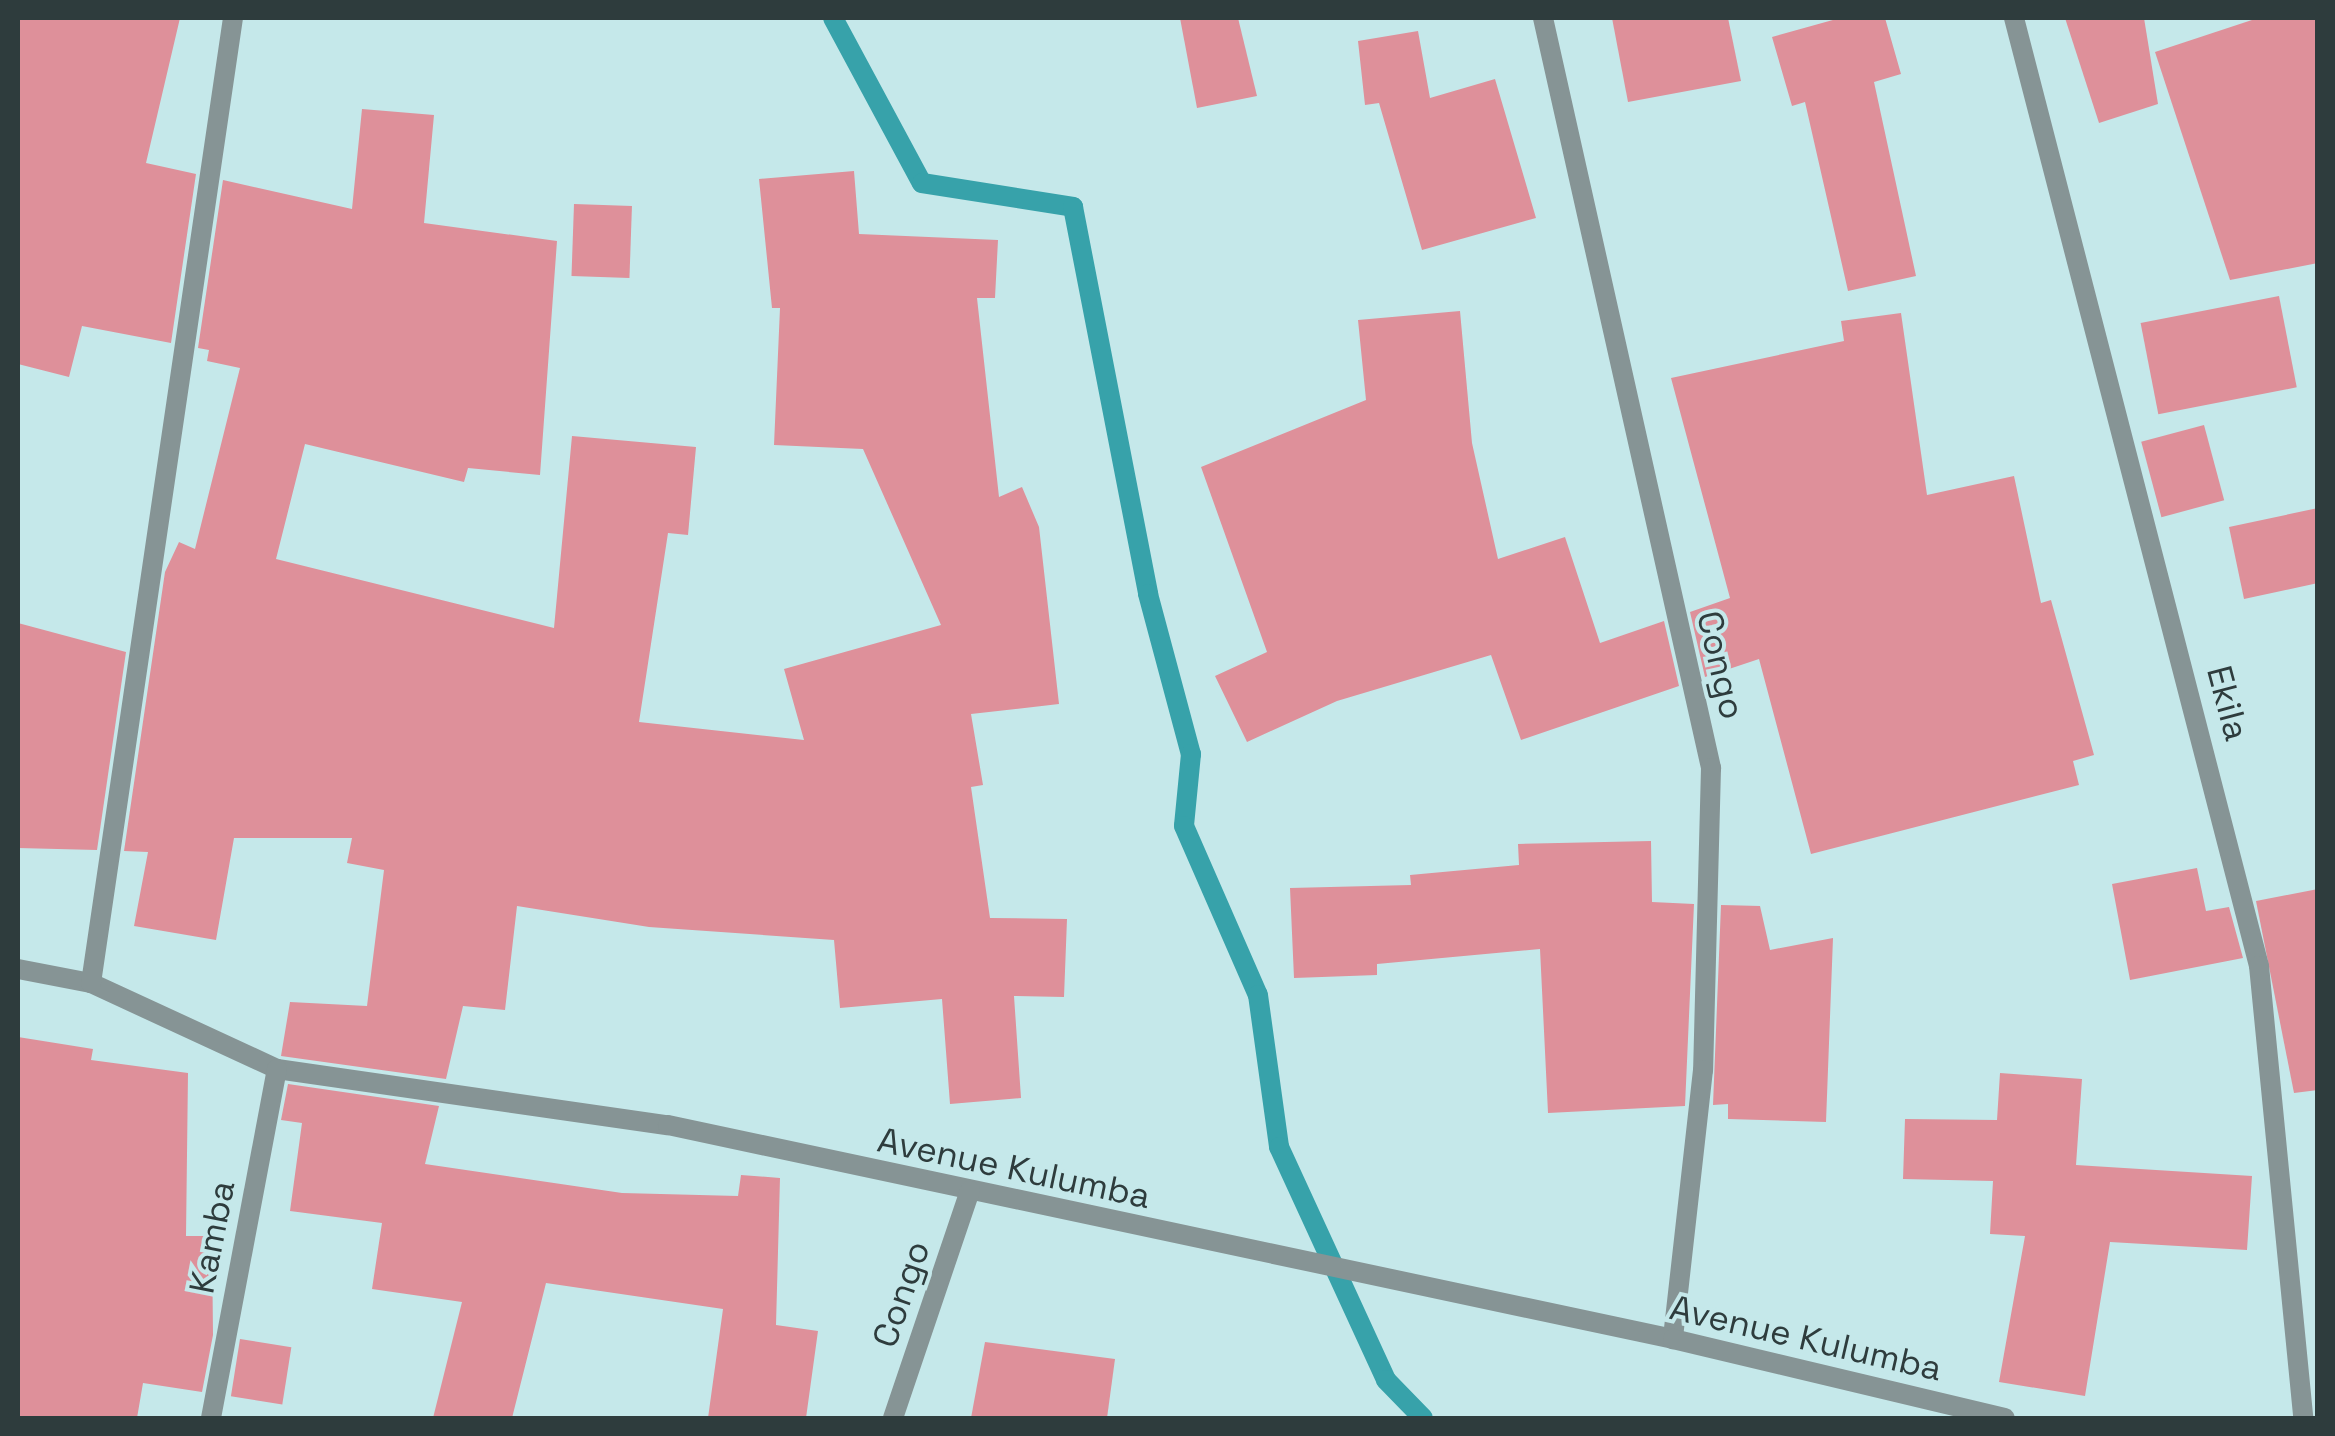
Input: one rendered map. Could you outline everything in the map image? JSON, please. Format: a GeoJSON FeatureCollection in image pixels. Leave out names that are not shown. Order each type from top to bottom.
{"type":"FeatureCollection","features":[{"type":"Feature","properties":{"kind":"street"},"geometry":{"type":"LineString","coordinates":[[91,984],[233,18]]}},
{"type":"Feature","properties":{"kind":"street","name":"Congo"},"geometry":{"type":"LineString","coordinates":[[1542,18],[1712,768],[1703,1070],[1673,1339]]}},
{"type":"Feature","properties":{"kind":"street","name":"Ekila"},"geometry":{"type":"LineString","coordinates":[[2014,18],[2259,966],[2303,1418]]}},
{"type":"Feature","properties":{"kind":"street","name":"Avenue Kulumba"},"geometry":{"type":"LineString","coordinates":[[18,969],[91,984],[277,1068],[668,1124],[1137,1228],[1673,1339],[2005,1418]]}},
{"type":"Feature","properties":{"kind":"street","name":"Kamba"},"geometry":{"type":"LineString","coordinates":[[211,1418],[277,1068]]}},
{"type":"Feature","properties":{"kind":"street","name":"Congo"},"geometry":{"type":"LineString","coordinates":[[893,1418],[970,1191]]}},
{"type":"Feature","properties":{"kind":"building"},"geometry":{"type":"Polygon","coordinates":[[[18,18],[180,18],[146,163],[196,174],[171,343],[82,326],[69,377],[18,364],[18,18]]]}},
{"type":"Feature","properties":{"kind":"building"},"geometry":{"type":"Polygon","coordinates":[[[1180,18],[1238,18],[1257,96],[1197,108],[1180,18]]]}},
{"type":"Feature","properties":{"kind":"building"},"geometry":{"type":"Polygon","coordinates":[[[1612,18],[1728,18],[1741,81],[1628,102],[1612,18]]]}},
{"type":"Feature","properties":{"kind":"building"},"geometry":{"type":"Polygon","coordinates":[[[1840,18],[1885,18],[1901,74],[1874,82],[1916,276],[1848,291],[1805,102],[1792,106],[1772,37],[1840,18]]]}},
{"type":"Feature","properties":{"kind":"building"},"geometry":{"type":"Polygon","coordinates":[[[2065,18],[2144,18],[2158,104],[2099,123],[2065,18]]]}},
{"type":"Feature","properties":{"kind":"building"},"geometry":{"type":"Polygon","coordinates":[[[2258,18],[2318,18],[2318,263],[2230,280],[2155,52],[2258,18]]]}},
{"type":"Feature","properties":{"kind":"building"},"geometry":{"type":"Polygon","coordinates":[[[1418,31],[1430,98],[1495,79],[1536,218],[1422,250],[1379,103],[1365,105],[1358,41],[1418,31]]]}},
{"type":"Feature","properties":{"kind":"building"},"geometry":{"type":"Polygon","coordinates":[[[362,109],[434,115],[424,223],[557,241],[540,475],[468,468],[464,482],[305,444],[276,559],[554,628],[572,436],[696,447],[688,535],[668,533],[639,722],[804,740],[784,669],[941,625],[863,449],[774,445],[780,308],[772,308],[759,179],[854,171],[859,234],[998,240],[995,298],[977,298],[999,497],[1022,487],[1039,527],[1059,704],[971,714],[983,785],[971,787],[990,918],[1067,919],[1064,997],[1014,996],[1021,1098],[950,1104],[942,999],[840,1008],[834,940],[649,927],[517,906],[505,1010],[463,1006],[446,1079],[281,1056],[290,1002],[367,1006],[384,870],[347,863],[352,838],[234,838],[216,940],[134,926],[148,852],[124,851],[165,572],[179,542],[195,549],[240,368],[207,361],[209,350],[198,348],[223,180],[352,209],[362,109]]]}},
{"type":"Feature","properties":{"kind":"building"},"geometry":{"type":"Polygon","coordinates":[[[574,204],[632,206],[629,278],[571,276],[574,204]]]}},
{"type":"Feature","properties":{"kind":"building"},"geometry":{"type":"Polygon","coordinates":[[[2279,296],[2297,387],[2158,414],[2141,323],[2279,296]]]}},
{"type":"Feature","properties":{"kind":"building"},"geometry":{"type":"Polygon","coordinates":[[[1460,311],[1472,443],[1498,559],[1565,537],[1600,643],[1664,621],[1679,686],[1521,740],[1491,655],[1337,701],[1247,742],[1215,676],[1267,652],[1201,467],[1366,400],[1358,320],[1460,311]]]}},
{"type":"Feature","properties":{"kind":"building"},"geometry":{"type":"Polygon","coordinates":[[[1901,313],[1927,495],[2014,476],[2041,603],[2051,600],[2094,755],[2073,761],[2079,785],[1811,854],[1759,659],[1705,677],[1690,612],[1730,598],[1671,378],[1844,341],[1841,321],[1901,313]]]}},
{"type":"Feature","properties":{"kind":"building"},"geometry":{"type":"Polygon","coordinates":[[[2204,425],[2224,500],[2161,517],[2141,442],[2204,425]]]}},
{"type":"Feature","properties":{"kind":"building"},"geometry":{"type":"Polygon","coordinates":[[[2318,508],[2318,583],[2244,599],[2229,527],[2318,508]]]}},
{"type":"Feature","properties":{"kind":"building"},"geometry":{"type":"Polygon","coordinates":[[[18,623],[126,652],[97,850],[18,848],[18,623]]]}},
{"type":"Feature","properties":{"kind":"building"},"geometry":{"type":"Polygon","coordinates":[[[1651,841],[1652,902],[1694,904],[1685,1106],[1548,1113],[1540,949],[1377,964],[1377,975],[1294,978],[1290,888],[1411,885],[1410,875],[1519,865],[1518,844],[1651,841]]]}},
{"type":"Feature","properties":{"kind":"building"},"geometry":{"type":"Polygon","coordinates":[[[2197,868],[2206,911],[2229,907],[2243,958],[2130,980],[2112,884],[2197,868]]]}},
{"type":"Feature","properties":{"kind":"building"},"geometry":{"type":"Polygon","coordinates":[[[2318,889],[2318,1090],[2294,1093],[2256,901],[2318,889]]]}},
{"type":"Feature","properties":{"kind":"building"},"geometry":{"type":"Polygon","coordinates":[[[1721,905],[1760,906],[1770,950],[1833,938],[1826,1122],[1728,1119],[1728,1104],[1713,1105],[1721,905]]]}},
{"type":"Feature","properties":{"kind":"building"},"geometry":{"type":"Polygon","coordinates":[[[18,1037],[93,1049],[91,1060],[188,1073],[186,1236],[212,1236],[213,1335],[202,1392],[143,1383],[137,1418],[18,1418],[18,1037]]]}},
{"type":"Feature","properties":{"kind":"building"},"geometry":{"type":"Polygon","coordinates":[[[2000,1073],[2082,1079],[2076,1165],[2252,1176],[2247,1250],[2110,1242],[2085,1396],[1999,1382],[2025,1236],[1990,1234],[1993,1181],[1903,1179],[1905,1119],[1997,1120],[2000,1073]]]}},
{"type":"Feature","properties":{"kind":"building"},"geometry":{"type":"Polygon","coordinates":[[[288,1084],[439,1106],[425,1164],[622,1193],[738,1196],[741,1175],[780,1178],[776,1325],[818,1331],[806,1418],[708,1418],[723,1309],[546,1283],[512,1418],[433,1418],[462,1302],[372,1289],[382,1223],[290,1211],[302,1123],[281,1120],[288,1084]]]}},
{"type":"Feature","properties":{"kind":"building"},"geometry":{"type":"Polygon","coordinates":[[[240,1339],[291,1347],[282,1404],[231,1396],[240,1339]]]}},
{"type":"Feature","properties":{"kind":"building"},"geometry":{"type":"Polygon","coordinates":[[[985,1342],[1115,1359],[1107,1418],[971,1418],[985,1342]]]}},
{"type":"Feature","properties":{"kind":"waterway"},"geometry":{"type":"LineString","coordinates":[[833,18],[922,183],[1073,207],[1148,594],[1191,754],[1184,826],[1258,995],[1279,1147],[1386,1380],[1423,1418]]}}]}
